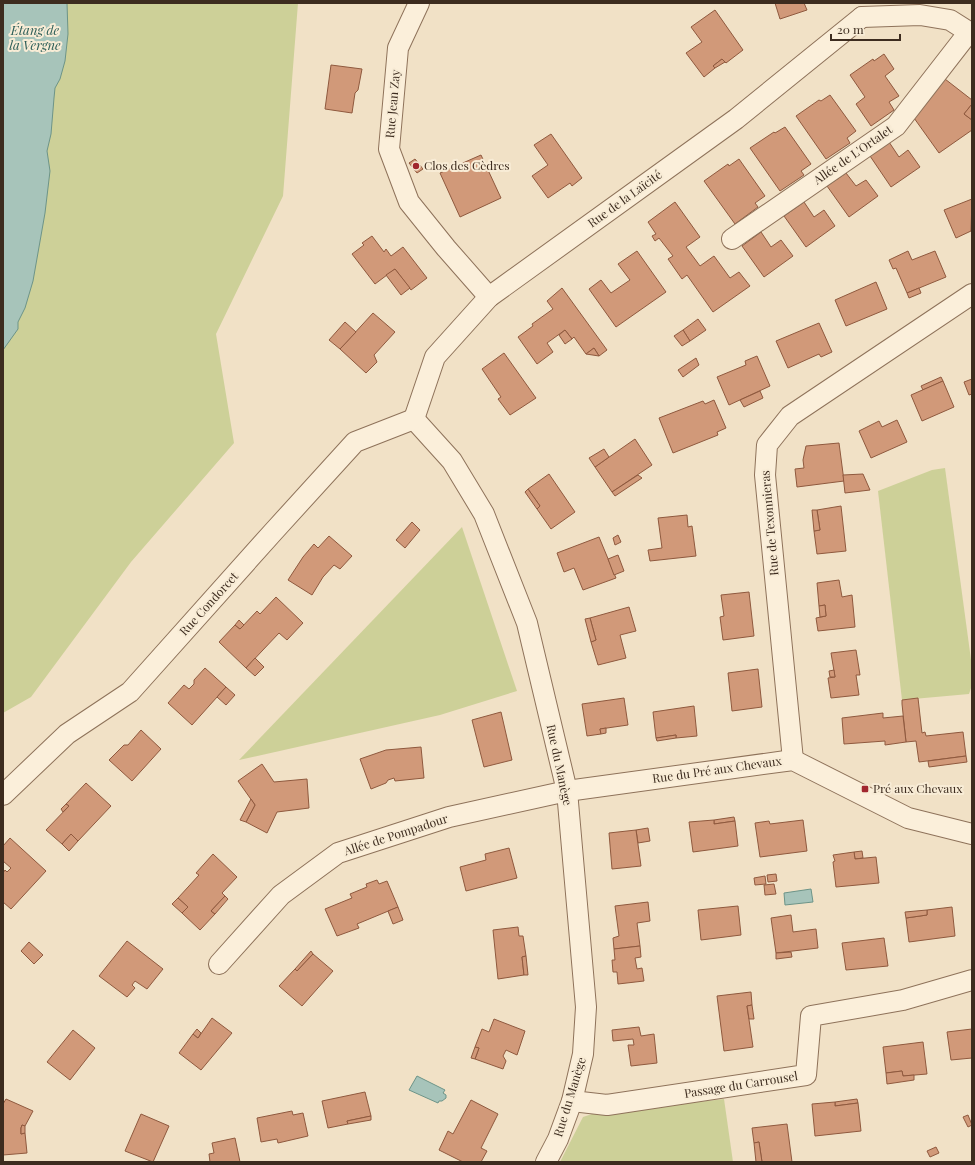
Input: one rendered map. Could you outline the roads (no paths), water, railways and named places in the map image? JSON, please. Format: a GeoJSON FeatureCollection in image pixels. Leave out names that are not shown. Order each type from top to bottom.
{"type":"FeatureCollection","features":[{"type":"Feature","properties":{"kind":"street","name":"Rue Jean Zay"},"geometry":{"type":"LineString","coordinates":[[419,3],[398,48],[389,149],[409,202],[446,248],[489,297]]}},
{"type":"Feature","properties":{"kind":"street","name":"Rue de la Laïcité"},"geometry":{"type":"LineString","coordinates":[[414,419],[435,358],[489,297],[736,119],[860,10]]}},
{"type":"Feature","properties":{"kind":"street"},"geometry":{"type":"LineString","coordinates":[[860,10],[920,15],[950,20],[970,33]]}},
{"type":"Feature","properties":{"kind":"street","name":"Allée de L'Ortalet"},"geometry":{"type":"LineString","coordinates":[[732,239],[896,126],[970,33]]}},
{"type":"Feature","properties":{"kind":"street","name":"Rue de Texonnieras"},"geometry":{"type":"LineString","coordinates":[[792,760],[765,475],[767,445],[790,416],[972,294]]}},
{"type":"Feature","properties":{"kind":"street","name":"Rue du Manège"},"geometry":{"type":"LineString","coordinates":[[414,419],[452,461],[484,514],[527,623],[567,791],[586,1007],[584,1054],[572,1101],[558,1139],[546,1162]]}},
{"type":"Feature","properties":{"kind":"street","name":"Rue Condorcet"},"geometry":{"type":"LineString","coordinates":[[3,795],[67,734],[130,692],[355,442],[414,419]]}},
{"type":"Feature","properties":{"kind":"street","name":"Rue du Pré aux Chevaux"},"geometry":{"type":"LineString","coordinates":[[567,791],[792,760],[908,818],[972,834]]}},
{"type":"Feature","properties":{"kind":"street","name":"Allée de Pompadour"},"geometry":{"type":"LineString","coordinates":[[219,964],[281,895],[338,853],[450,817],[567,791]]}},
{"type":"Feature","properties":{"kind":"street","name":"Passage du Carrousel"},"geometry":{"type":"LineString","coordinates":[[572,1101],[607,1105],[806,1075],[811,1016],[903,1000],[972,980]]}},
{"type":"Feature","properties":{"kind":"water","name":"Étang de la Vergne"},"geometry":{"type":"Polygon","coordinates":[[[3,3],[67,3],[68,34],[65,61],[60,79],[55,88],[51,134],[47,151],[50,171],[45,213],[33,281],[25,308],[18,322],[18,329],[3,350],[3,3]]]}},
{"type":"Feature","properties":{"kind":"water"},"geometry":{"type":"Polygon","coordinates":[[[811,889],[813,902],[785,905],[784,893],[811,889]]]}},
{"type":"Feature","properties":{"kind":"water"},"geometry":{"type":"Polygon","coordinates":[[[417,1076],[445,1090],[443,1093],[446,1095],[446,1098],[438,1103],[409,1090],[417,1076]]]}},
{"type":"Feature","properties":{"kind":"place","name":"Clos des Cèdres"},"geometry":{"type":"Point","coordinates":[416,166]}},
{"type":"Feature","properties":{"kind":"place","name":"Pré aux Chevaux"},"geometry":{"type":"Point","coordinates":[865,789]}}]}
